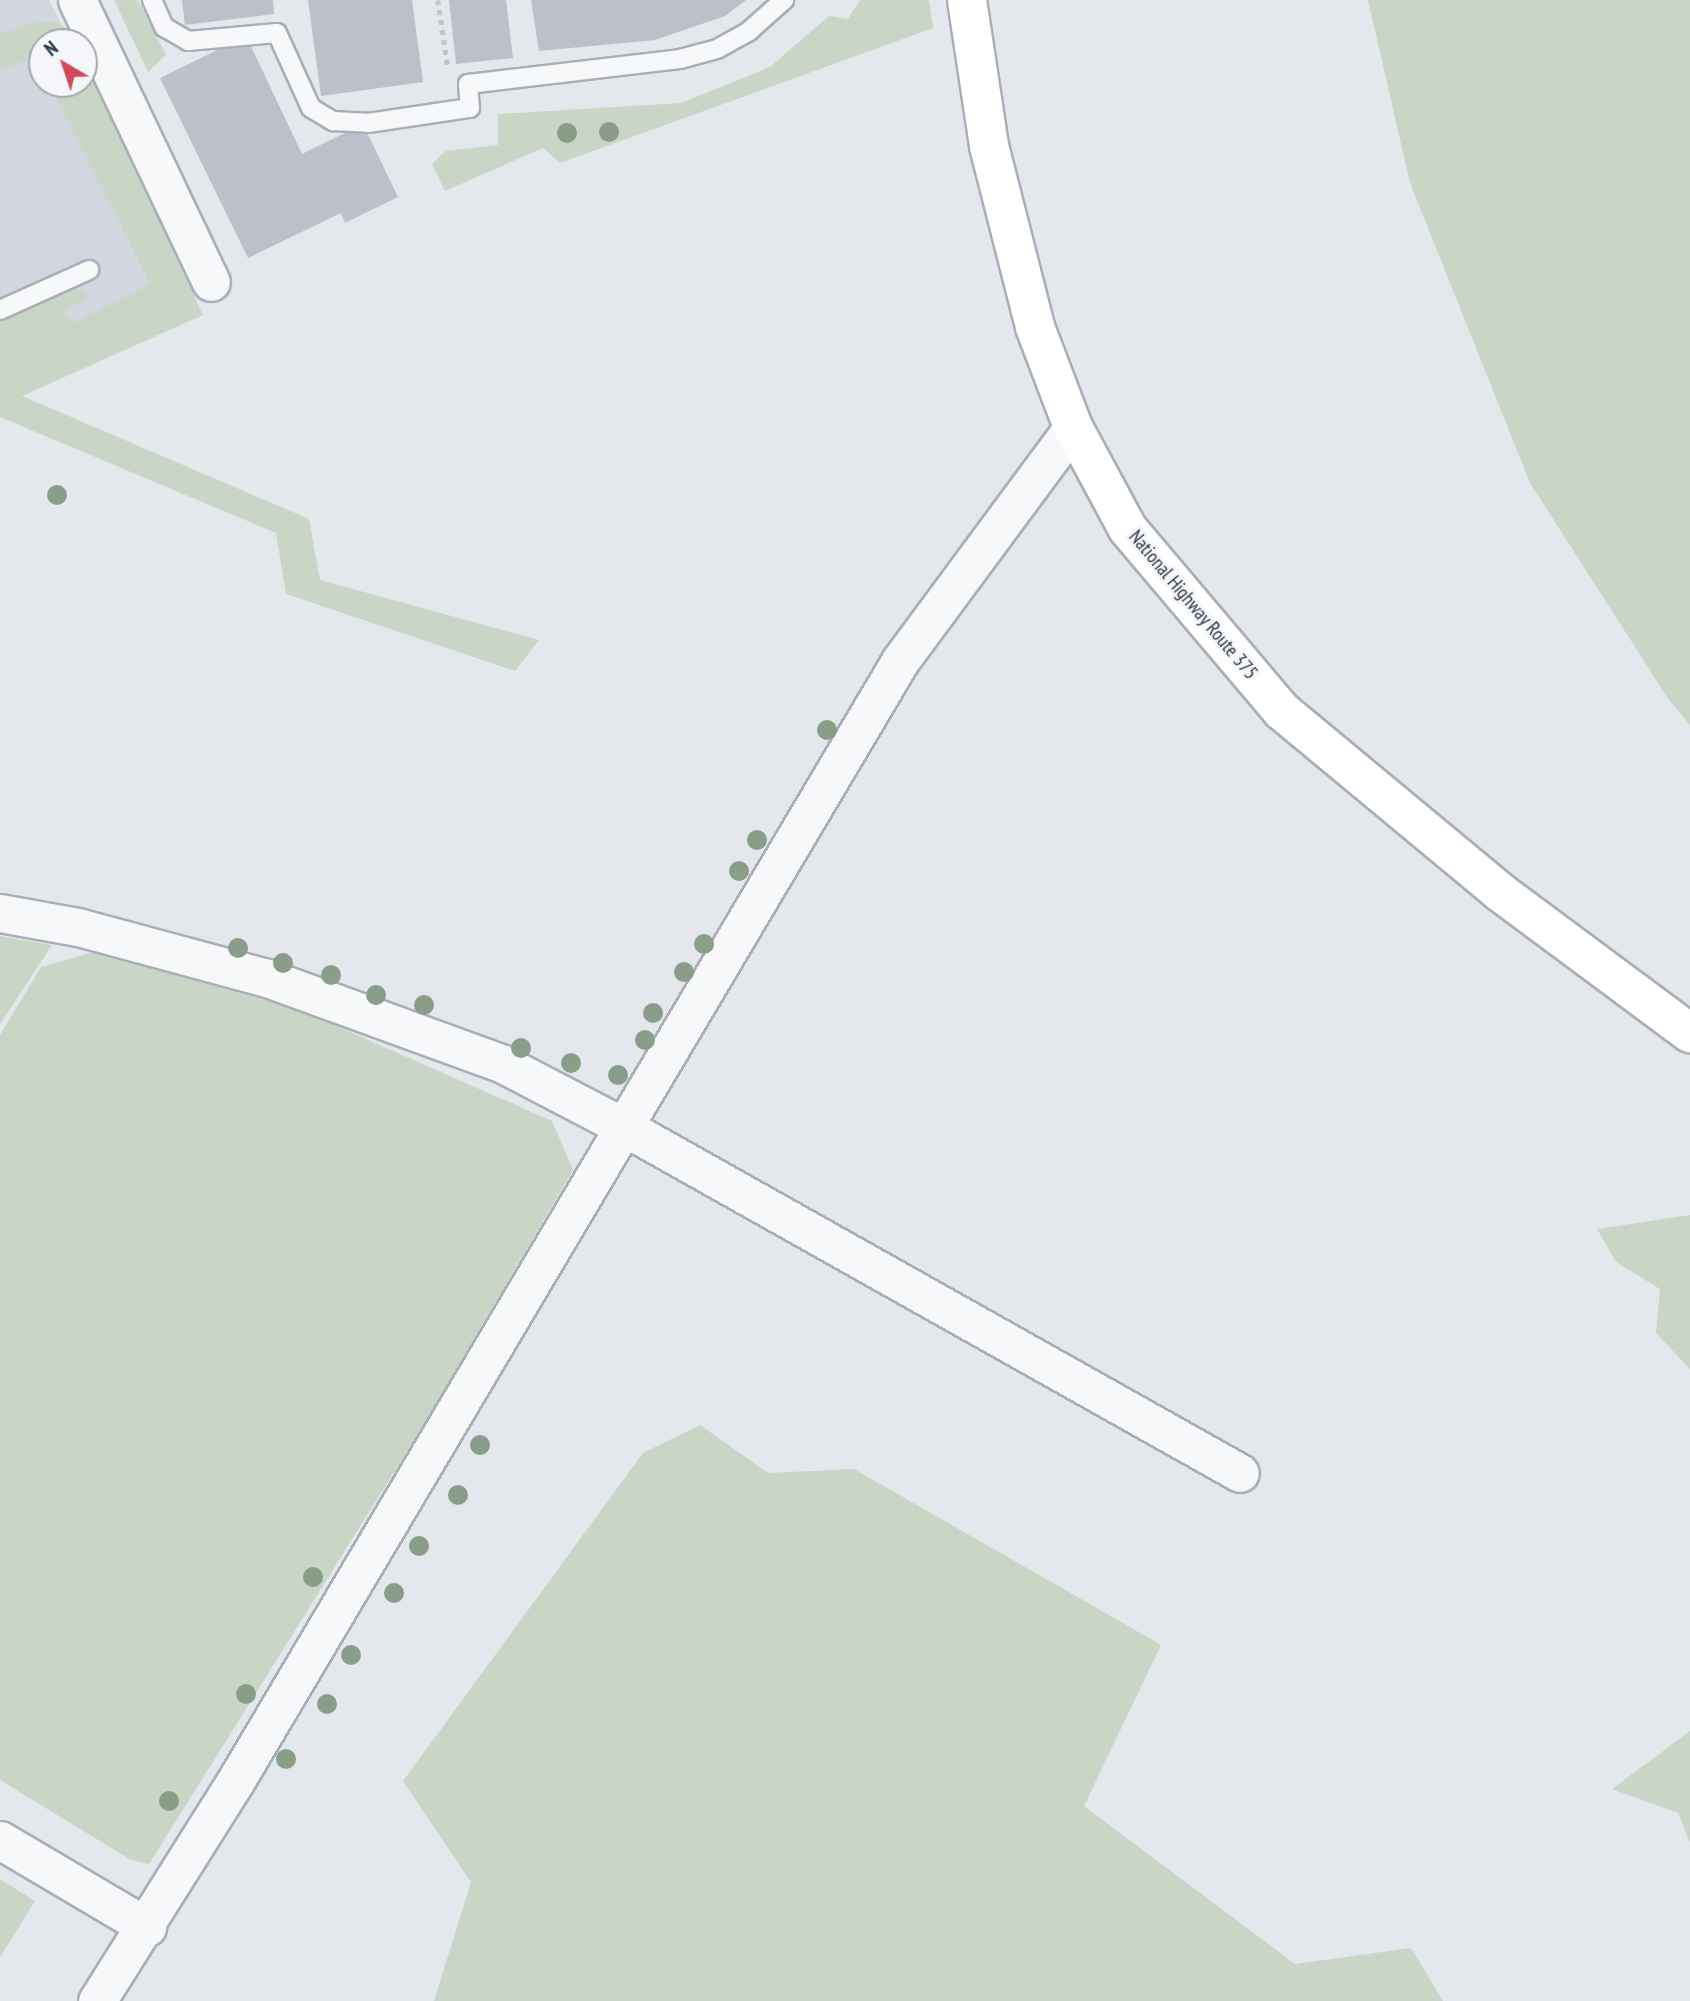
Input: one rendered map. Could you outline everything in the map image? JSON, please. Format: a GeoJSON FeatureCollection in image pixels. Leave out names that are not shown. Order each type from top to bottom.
{"type":"FeatureCollection","features":[{"type":"Feature","properties":{"kind":"highway","name":"National Highway Route 375"},"geometry":{"type":"LineString","coordinates":[[967,0],[989,146],[1035,327],[1073,427],[1128,529],[1282,711],[1500,892],[1690,1033]]}},
{"type":"Feature","properties":{"kind":"street"},"geometry":{"type":"LineString","coordinates":[[76,0],[211,282]]}},
{"type":"Feature","properties":{"kind":"street"},"geometry":{"type":"LineString","coordinates":[[97,2001],[147,1927],[625,1128],[900,661],[1073,427]]}},
{"type":"Feature","properties":{"kind":"street"},"geometry":{"type":"LineString","coordinates":[[0,913],[78,927],[267,978],[503,1065],[625,1128],[1240,1473]]}},
{"type":"Feature","properties":{"kind":"street"},"geometry":{"type":"LineString","coordinates":[[0,1840],[147,1927]]}},
{"type":"Feature","properties":{"kind":"lane"},"geometry":{"type":"LineString","coordinates":[[152,0],[164,27],[176,37],[188,41],[277,33],[311,108],[333,121],[368,123],[470,108],[468,84],[680,59],[717,49],[749,31],[784,0]]}},
{"type":"Feature","properties":{"kind":"lane"},"geometry":{"type":"LineString","coordinates":[[0,310],[89,270]]}},
{"type":"Feature","properties":{"kind":"path"},"geometry":{"type":"LineString","coordinates":[[438,0],[453,111]]}},
{"type":"Feature","properties":{"kind":"shaded area"},"geometry":{"type":"Polygon","coordinates":[[[0,0],[49,0],[63,28],[28,28],[28,98],[91,98],[203,315],[0,399],[0,0]]]}},
{"type":"Feature","properties":{"kind":"green space"},"geometry":{"type":"Polygon","coordinates":[[[114,0],[138,0],[166,55],[148,72],[114,0]]]}},
{"type":"Feature","properties":{"kind":"green space"},"geometry":{"type":"Polygon","coordinates":[[[860,0],[929,0],[933,28],[560,163],[543,148],[445,191],[432,164],[446,151],[498,145],[498,114],[681,103],[770,67],[829,16],[848,19],[860,0]]]}},
{"type":"Feature","properties":{"kind":"green space"},"geometry":{"type":"Polygon","coordinates":[[[1368,0],[1690,0],[1690,725],[1669,700],[1530,483],[1410,183],[1368,0]]]}},
{"type":"Feature","properties":{"kind":"green space"},"geometry":{"type":"Polygon","coordinates":[[[39,21],[58,23],[66,28],[28,28],[28,59],[0,71],[0,34],[39,21]]]}},
{"type":"Feature","properties":{"kind":"green space"},"geometry":{"type":"Polygon","coordinates":[[[98,89],[203,315],[22,396],[309,519],[320,580],[539,640],[515,671],[286,594],[276,533],[0,417],[0,320],[71,287],[87,293],[85,301],[68,306],[64,313],[73,323],[150,284],[56,98],[98,98],[98,89]]]}},
{"type":"Feature","properties":{"kind":"green space"},"geometry":{"type":"Polygon","coordinates":[[[0,936],[52,945],[0,1024],[0,936]]]}},
{"type":"Feature","properties":{"kind":"green space"},"geometry":{"type":"Polygon","coordinates":[[[94,952],[300,1010],[552,1121],[573,1170],[426,1421],[149,1864],[131,1860],[0,1780],[0,1035],[41,967],[94,952]]]}},
{"type":"Feature","properties":{"kind":"green space"},"geometry":{"type":"Polygon","coordinates":[[[1690,1215],[1690,1369],[1656,1333],[1660,1289],[1616,1262],[1597,1229],[1690,1215]]]}},
{"type":"Feature","properties":{"kind":"green space"},"geometry":{"type":"Polygon","coordinates":[[[700,1425],[768,1473],[854,1469],[1161,1645],[1084,1806],[1295,1964],[1411,1948],[1443,2001],[434,2001],[471,1882],[403,1781],[643,1453],[700,1425]]]}},
{"type":"Feature","properties":{"kind":"green space"},"geometry":{"type":"Polygon","coordinates":[[[1690,1731],[1690,1842],[1678,1813],[1612,1789],[1690,1731]]]}},
{"type":"Feature","properties":{"kind":"green space"},"geometry":{"type":"Polygon","coordinates":[[[0,1879],[35,1901],[0,1957],[0,1879]]]}},
{"type":"Feature","properties":{"kind":"building"},"geometry":{"type":"Polygon","coordinates":[[[182,0],[273,0],[274,14],[185,25],[182,0]]]}},
{"type":"Feature","properties":{"kind":"building"},"geometry":{"type":"Polygon","coordinates":[[[308,0],[412,0],[423,82],[321,96],[308,0]]]}},
{"type":"Feature","properties":{"kind":"building"},"geometry":{"type":"Polygon","coordinates":[[[449,0],[506,0],[513,58],[456,64],[449,0]]]}},
{"type":"Feature","properties":{"kind":"building"},"geometry":{"type":"Polygon","coordinates":[[[531,0],[746,0],[725,16],[655,40],[539,51],[531,0]]]}},
{"type":"Feature","properties":{"kind":"building"},"geometry":{"type":"Polygon","coordinates":[[[246,36],[302,154],[363,124],[398,197],[345,223],[341,213],[248,258],[160,78],[246,36]]]}}]}
